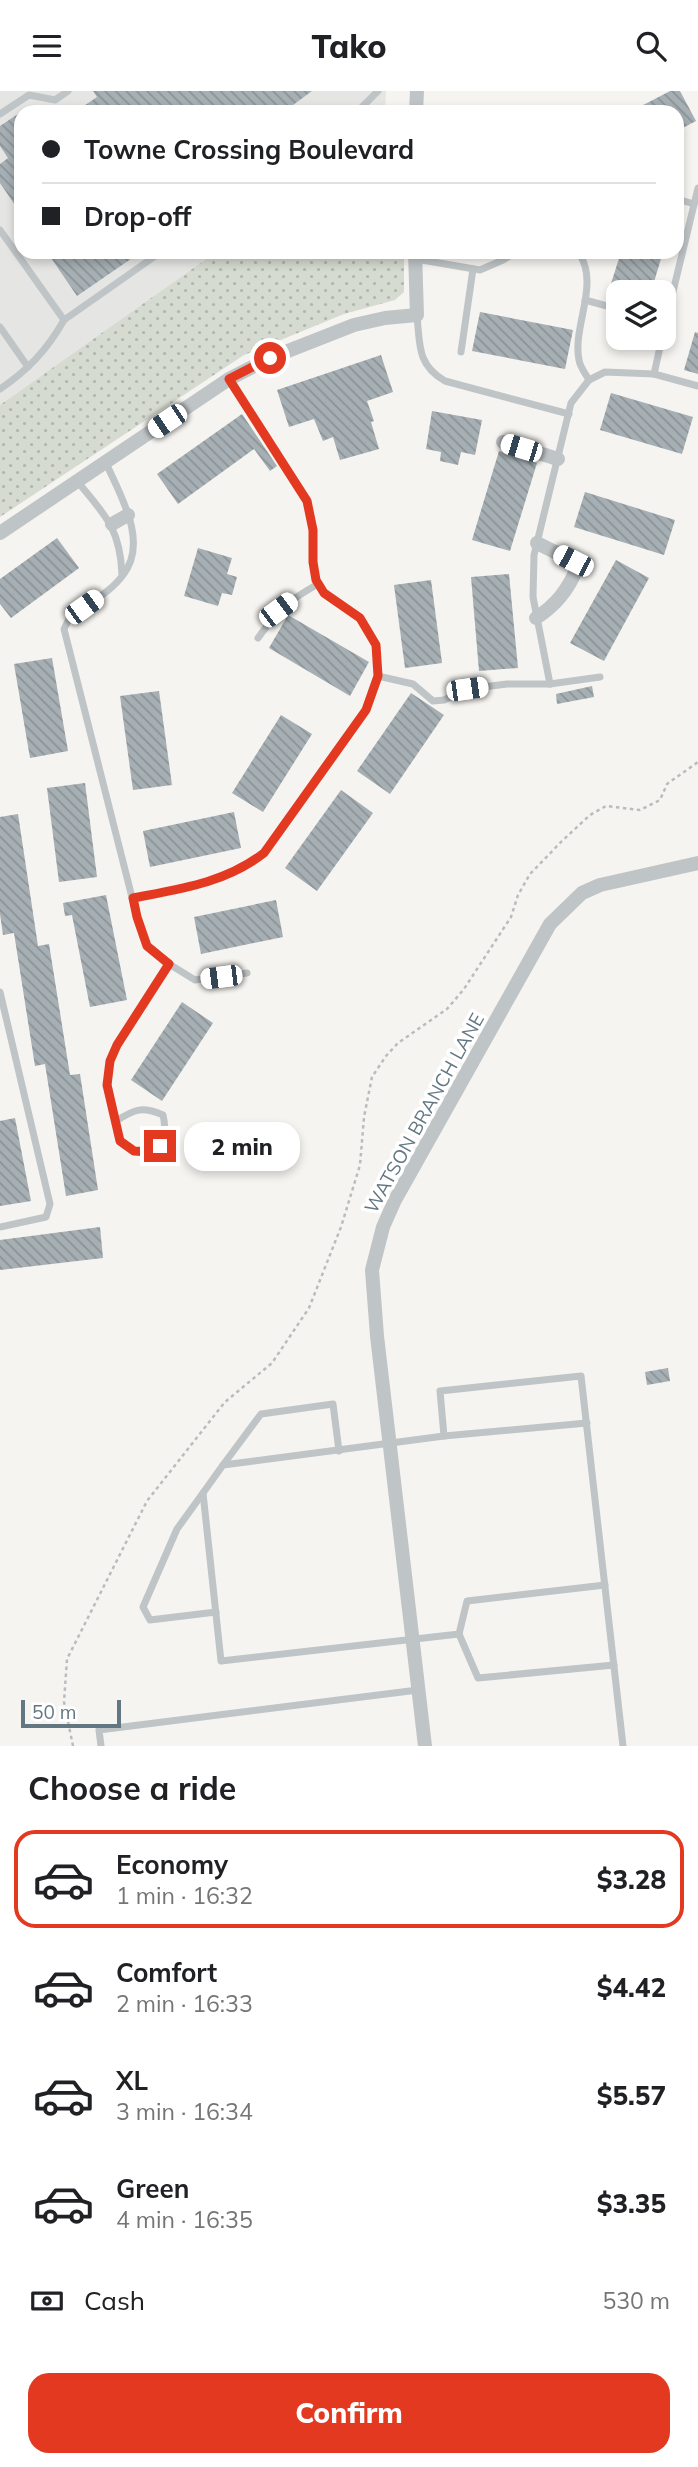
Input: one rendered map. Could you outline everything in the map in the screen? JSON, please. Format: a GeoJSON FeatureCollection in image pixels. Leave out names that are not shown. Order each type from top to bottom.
{"type":"FeatureCollection","features":[{"type":"Feature","properties":{"kind":"street"},"geometry":{"type":"LineString","coordinates":[[0,533],[229,379],[283,352],[354,325],[417,315],[415,259]]}},
{"type":"Feature","properties":{"kind":"street"},"geometry":{"type":"LineString","coordinates":[[503,442],[558,459]]}},
{"type":"Feature","properties":{"kind":"street"},"geometry":{"type":"LineString","coordinates":[[112,524],[128,515]]}},
{"type":"Feature","properties":{"kind":"street"},"geometry":{"type":"LineString","coordinates":[[536,618],[552,608],[570,585],[577,568],[573,561],[537,543]]}},
{"type":"Feature","properties":{"kind":"street","name":"WATSON BRANCH LANE"},"geometry":{"type":"LineString","coordinates":[[425,1746],[389,1444],[372,1270],[383,1227],[395,1200],[550,924],[582,893],[600,885],[698,863]]}},
{"type":"Feature","properties":{"kind":"lane"},"geometry":{"type":"LineString","coordinates":[[0,114],[29,95],[55,100],[68,91]]}},
{"type":"Feature","properties":{"kind":"lane"},"geometry":{"type":"LineString","coordinates":[[364,105],[378,91]]}},
{"type":"Feature","properties":{"kind":"lane"},"geometry":{"type":"LineString","coordinates":[[684,244],[698,188]]}},
{"type":"Feature","properties":{"kind":"lane"},"geometry":{"type":"LineString","coordinates":[[684,200],[694,204]]}},
{"type":"Feature","properties":{"kind":"lane"},"geometry":{"type":"LineString","coordinates":[[0,229],[14,249]]}},
{"type":"Feature","properties":{"kind":"lane"},"geometry":{"type":"LineString","coordinates":[[21,259],[64,320]]}},
{"type":"Feature","properties":{"kind":"lane"},"geometry":{"type":"LineString","coordinates":[[0,389],[49,346],[64,320],[151,259]]}},
{"type":"Feature","properties":{"kind":"lane"},"geometry":{"type":"LineString","coordinates":[[429,259],[480,270],[502,259]]}},
{"type":"Feature","properties":{"kind":"lane"},"geometry":{"type":"LineString","coordinates":[[583,259],[587,289],[577,342],[579,363],[589,380]]}},
{"type":"Feature","properties":{"kind":"lane"},"geometry":{"type":"LineString","coordinates":[[675,280],[680,259]]}},
{"type":"Feature","properties":{"kind":"lane"},"geometry":{"type":"LineString","coordinates":[[461,352],[473,269]]}},
{"type":"Feature","properties":{"kind":"lane"},"geometry":{"type":"LineString","coordinates":[[585,300],[606,306]]}},
{"type":"Feature","properties":{"kind":"lane"},"geometry":{"type":"LineString","coordinates":[[417,315],[422,360],[431,373],[445,381],[569,414]]}},
{"type":"Feature","properties":{"kind":"lane"},"geometry":{"type":"LineString","coordinates":[[0,327],[28,367]]}},
{"type":"Feature","properties":{"kind":"lane"},"geometry":{"type":"LineString","coordinates":[[654,374],[660,350]]}},
{"type":"Feature","properties":{"kind":"lane"},"geometry":{"type":"LineString","coordinates":[[550,684],[536,618],[533,574],[537,543],[571,403],[589,380],[605,373],[654,374],[698,386]]}},
{"type":"Feature","properties":{"kind":"lane"},"geometry":{"type":"LineString","coordinates":[[133,898],[195,887],[225,877],[247,866],[264,853],[366,710],[378,676],[376,645],[360,618],[324,593],[318,584],[313,562],[313,530],[307,501],[229,379]]}},
{"type":"Feature","properties":{"kind":"lane"},"geometry":{"type":"LineString","coordinates":[[106,463],[128,515],[134,542],[131,564],[122,576],[69,619],[64,629],[137,917],[147,946],[195,980],[247,973]]}},
{"type":"Feature","properties":{"kind":"lane"},"geometry":{"type":"LineString","coordinates":[[76,481],[112,524],[122,559],[122,576]]}},
{"type":"Feature","properties":{"kind":"lane"},"geometry":{"type":"LineString","coordinates":[[258,638],[278,610],[318,584]]}},
{"type":"Feature","properties":{"kind":"lane"},"geometry":{"type":"LineString","coordinates":[[378,676],[413,684],[433,701],[444,700],[467,689],[507,684],[550,684],[600,677]]}},
{"type":"Feature","properties":{"kind":"lane"},"geometry":{"type":"LineString","coordinates":[[116,1121],[133,1110],[150,1109],[163,1115],[167,1129],[160,1146],[150,1152],[134,1151],[120,1141],[107,1085],[110,1061],[117,1045],[169,964]]}},
{"type":"Feature","properties":{"kind":"lane"},"geometry":{"type":"LineString","coordinates":[[0,992],[50,1204],[46,1217],[0,1227]]}},
{"type":"Feature","properties":{"kind":"lane"},"geometry":{"type":"LineString","coordinates":[[444,1436],[440,1391],[581,1376],[623,1746]]}},
{"type":"Feature","properties":{"kind":"lane"},"geometry":{"type":"LineString","coordinates":[[216,1612],[150,1620],[143,1607],[177,1529],[261,1414],[333,1404],[339,1451]]}},
{"type":"Feature","properties":{"kind":"lane"},"geometry":{"type":"LineString","coordinates":[[223,1465],[444,1436],[586,1423]]}},
{"type":"Feature","properties":{"kind":"lane"},"geometry":{"type":"LineString","coordinates":[[203,1493],[221,1661],[458,1635]]}},
{"type":"Feature","properties":{"kind":"lane"},"geometry":{"type":"LineString","coordinates":[[605,1584],[467,1601],[458,1635],[478,1678],[614,1665]]}},
{"type":"Feature","properties":{"kind":"lane"},"geometry":{"type":"LineString","coordinates":[[101,1746],[99,1730],[418,1690]]}},
{"type":"Feature","properties":{"kind":"path"},"geometry":{"type":"LineString","coordinates":[[73,1746],[64,1702],[67,1659],[147,1501],[225,1402],[272,1363],[309,1308],[341,1227],[360,1165],[364,1117],[372,1077],[398,1042],[447,1009],[464,989],[511,917],[518,895],[530,874],[590,814],[606,806],[640,810],[660,800],[667,785],[698,762]]}},
{"type":"Feature","properties":{"kind":"shaded area"},"geometry":{"type":"Polygon","coordinates":[[[0,91],[386,91],[385,105],[14,105],[14,259],[206,259],[0,405],[0,91]]]}},
{"type":"Feature","properties":{"kind":"shaded area"},"geometry":{"type":"Polygon","coordinates":[[[206,259],[404,259],[404,292],[395,300],[344,314],[244,355],[0,517],[0,405],[206,259]]]}},
{"type":"Feature","properties":{"kind":"building"},"geometry":{"type":"Polygon","coordinates":[[[93,91],[312,91],[293,105],[85,105],[97,97],[93,91]]]}},
{"type":"Feature","properties":{"kind":"building"},"geometry":{"type":"Polygon","coordinates":[[[670,91],[680,91],[696,121],[684,127],[684,105],[643,105],[670,91]]]}},
{"type":"Feature","properties":{"kind":"building"},"geometry":{"type":"Polygon","coordinates":[[[14,117],[14,204],[0,183],[0,164],[8,158],[0,146],[0,126],[14,117]]]}},
{"type":"Feature","properties":{"kind":"building"},"geometry":{"type":"Polygon","coordinates":[[[52,259],[131,259],[77,296],[52,259]]]}},
{"type":"Feature","properties":{"kind":"building"},"geometry":{"type":"Polygon","coordinates":[[[619,259],[661,259],[655,280],[612,280],[619,259]]]}},
{"type":"Feature","properties":{"kind":"building"},"geometry":{"type":"Polygon","coordinates":[[[480,312],[573,330],[565,369],[472,351],[480,312]]]}},
{"type":"Feature","properties":{"kind":"building"},"geometry":{"type":"Polygon","coordinates":[[[695,332],[698,333],[698,374],[684,370],[695,332]]]}},
{"type":"Feature","properties":{"kind":"building"},"geometry":{"type":"Polygon","coordinates":[[[381,355],[393,392],[367,401],[379,449],[340,460],[333,437],[323,441],[314,419],[289,427],[277,390],[381,355]]]}},
{"type":"Feature","properties":{"kind":"building"},"geometry":{"type":"Polygon","coordinates":[[[611,393],[693,417],[682,454],[600,430],[611,393]]]}},
{"type":"Feature","properties":{"kind":"building"},"geometry":{"type":"Polygon","coordinates":[[[432,411],[482,420],[475,455],[461,452],[458,465],[440,461],[441,452],[426,449],[432,411]]]}},
{"type":"Feature","properties":{"kind":"building"},"geometry":{"type":"Polygon","coordinates":[[[242,414],[277,466],[270,471],[254,449],[178,504],[157,474],[242,414]]]}},
{"type":"Feature","properties":{"kind":"building"},"geometry":{"type":"Polygon","coordinates":[[[499,451],[537,463],[510,551],[472,540],[499,451]]]}},
{"type":"Feature","properties":{"kind":"building"},"geometry":{"type":"Polygon","coordinates":[[[585,492],[675,520],[664,555],[574,527],[585,492]]]}},
{"type":"Feature","properties":{"kind":"building"},"geometry":{"type":"Polygon","coordinates":[[[57,538],[79,568],[11,618],[0,604],[0,579],[57,538]]]}},
{"type":"Feature","properties":{"kind":"building"},"geometry":{"type":"Polygon","coordinates":[[[198,548],[232,558],[227,574],[237,577],[232,595],[222,593],[218,606],[184,596],[198,548]]]}},
{"type":"Feature","properties":{"kind":"building"},"geometry":{"type":"Polygon","coordinates":[[[616,560],[649,578],[604,661],[570,643],[616,560]]]}},
{"type":"Feature","properties":{"kind":"building"},"geometry":{"type":"Polygon","coordinates":[[[509,574],[518,668],[479,671],[471,577],[509,574]]]}},
{"type":"Feature","properties":{"kind":"building"},"geometry":{"type":"Polygon","coordinates":[[[431,580],[442,663],[405,668],[394,585],[431,580]]]}},
{"type":"Feature","properties":{"kind":"building"},"geometry":{"type":"Polygon","coordinates":[[[288,615],[369,662],[350,696],[269,648],[288,615]]]}},
{"type":"Feature","properties":{"kind":"building"},"geometry":{"type":"Polygon","coordinates":[[[52,658],[68,751],[30,758],[14,664],[52,658]]]}},
{"type":"Feature","properties":{"kind":"building"},"geometry":{"type":"Polygon","coordinates":[[[592,686],[594,697],[557,704],[556,694],[592,686]]]}},
{"type":"Feature","properties":{"kind":"building"},"geometry":{"type":"Polygon","coordinates":[[[159,691],[172,785],[133,790],[120,696],[159,691]]]}},
{"type":"Feature","properties":{"kind":"building"},"geometry":{"type":"Polygon","coordinates":[[[411,693],[444,715],[390,794],[357,771],[411,693]]]}},
{"type":"Feature","properties":{"kind":"building"},"geometry":{"type":"Polygon","coordinates":[[[281,715],[312,734],[263,812],[232,793],[281,715]]]}},
{"type":"Feature","properties":{"kind":"building"},"geometry":{"type":"Polygon","coordinates":[[[85,783],[97,877],[59,882],[47,788],[85,783]]]}},
{"type":"Feature","properties":{"kind":"building"},"geometry":{"type":"Polygon","coordinates":[[[341,790],[373,813],[317,891],[285,868],[341,790]]]}},
{"type":"Feature","properties":{"kind":"building"},"geometry":{"type":"Polygon","coordinates":[[[234,812],[241,848],[150,867],[143,831],[234,812]]]}},
{"type":"Feature","properties":{"kind":"building"},"geometry":{"type":"Polygon","coordinates":[[[18,814],[38,946],[49,944],[70,1075],[80,1074],[98,1190],[66,1196],[45,1064],[35,1066],[14,933],[3,935],[0,914],[0,817],[18,814]]]}},
{"type":"Feature","properties":{"kind":"building"},"geometry":{"type":"Polygon","coordinates":[[[106,895],[127,1000],[90,1007],[72,915],[65,916],[63,903],[106,895]]]}},
{"type":"Feature","properties":{"kind":"building"},"geometry":{"type":"Polygon","coordinates":[[[276,900],[283,937],[201,954],[194,917],[276,900]]]}},
{"type":"Feature","properties":{"kind":"building"},"geometry":{"type":"Polygon","coordinates":[[[182,1002],[213,1023],[162,1101],[131,1080],[182,1002]]]}},
{"type":"Feature","properties":{"kind":"building"},"geometry":{"type":"Polygon","coordinates":[[[15,1118],[31,1201],[0,1206],[0,1121],[15,1118]]]}},
{"type":"Feature","properties":{"kind":"building"},"geometry":{"type":"Polygon","coordinates":[[[100,1227],[103,1258],[0,1270],[0,1240],[100,1227]]]}},
{"type":"Feature","properties":{"kind":"building"},"geometry":{"type":"Polygon","coordinates":[[[668,1368],[670,1381],[647,1385],[645,1372],[668,1368]]]}},
{"type":"Feature","properties":{"kind":"route"},"geometry":{"type":"LineString","coordinates":[[160,1146],[150,1152],[134,1151],[120,1141],[107,1085],[110,1061],[117,1045],[169,964],[147,946],[133,898],[195,887],[225,877],[247,866],[264,853],[366,710],[378,676],[376,645],[360,618],[324,593],[316,580],[313,530],[307,501],[229,379],[270,358]]}}]}
